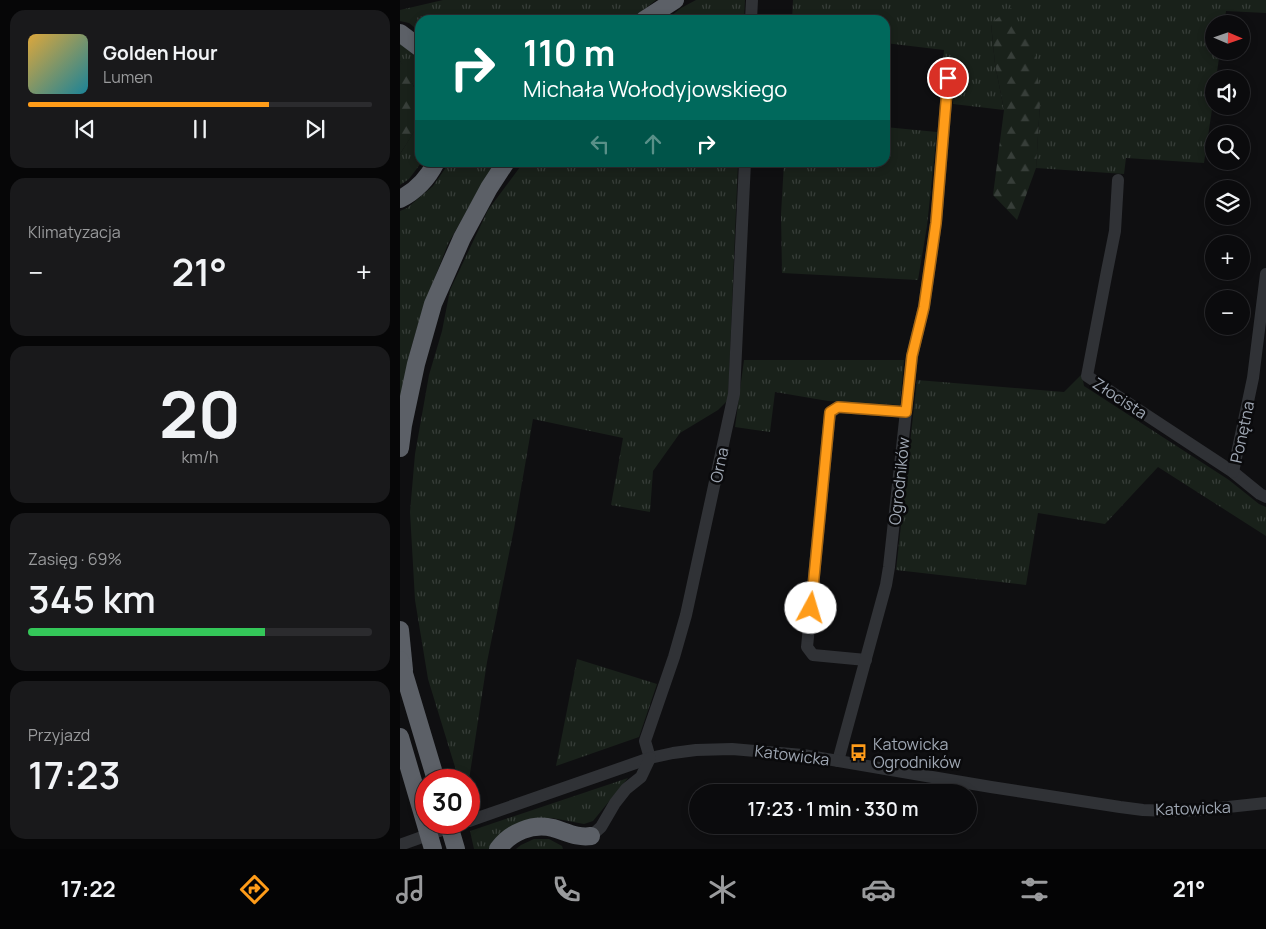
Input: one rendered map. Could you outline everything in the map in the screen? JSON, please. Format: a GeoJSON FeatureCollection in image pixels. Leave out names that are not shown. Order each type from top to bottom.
{"type":"FeatureCollection","features":[{"type":"Feature","properties":{"kind":"highway"},"geometry":{"type":"LineString","coordinates":[[652,15],[674,0]]}},
{"type":"Feature","properties":{"kind":"highway"},"geometry":{"type":"LineString","coordinates":[[400,33],[415,44]]}},
{"type":"Feature","properties":{"kind":"highway"},"geometry":{"type":"LineString","coordinates":[[400,199],[417,187],[433,167]]}},
{"type":"Feature","properties":{"kind":"highway"},"geometry":{"type":"LineString","coordinates":[[400,448],[403,424],[416,364],[433,304],[462,238],[503,167]]}},
{"type":"Feature","properties":{"kind":"highway"},"geometry":{"type":"LineString","coordinates":[[400,630],[402,666],[433,769]]}},
{"type":"Feature","properties":{"kind":"highway"},"geometry":{"type":"LineString","coordinates":[[400,737],[415,787]]}},
{"type":"Feature","properties":{"kind":"highway"},"geometry":{"type":"LineString","coordinates":[[498,849],[505,840],[520,831],[536,826],[552,828],[577,836],[591,836]]}},
{"type":"Feature","properties":{"kind":"highway"},"geometry":{"type":"LineString","coordinates":[[429,834],[433,849]]}},
{"type":"Feature","properties":{"kind":"street"},"geometry":{"type":"LineString","coordinates":[[751,15],[752,0]]}},
{"type":"Feature","properties":{"kind":"street","name":"Ogrodników"},"geometry":{"type":"LineString","coordinates":[[838,761],[886,585],[889,567],[912,356],[924,307],[936,223],[948,78]]}},
{"type":"Feature","properties":{"kind":"street","name":"Orna"},"geometry":{"type":"LineString","coordinates":[[650,758],[645,741],[674,657],[686,615],[734,394],[745,167]]}},
{"type":"Feature","properties":{"kind":"street","name":"Złocista"},"geometry":{"type":"LineString","coordinates":[[1118,180],[1115,231],[1088,376],[1233,472],[1266,497]]}},
{"type":"Feature","properties":{"kind":"street","name":"Ponętna"},"geometry":{"type":"LineString","coordinates":[[1233,472],[1253,378],[1266,274]]}},
{"type":"Feature","properties":{"kind":"street"},"geometry":{"type":"LineString","coordinates":[[866,660],[813,655],[807,647],[830,412],[838,407],[906,412]]}},
{"type":"Feature","properties":{"kind":"street","name":"Katowicka"},"geometry":{"type":"LineString","coordinates":[[480,817],[650,758],[715,748],[773,752],[838,761],[990,787],[1143,810],[1200,810],[1266,804]]}},
{"type":"Feature","properties":{"kind":"street"},"geometry":{"type":"LineString","coordinates":[[591,836],[601,827],[626,789],[641,776],[650,758]]}},
{"type":"Feature","properties":{"kind":"street","name":"Katowicka"},"geometry":{"type":"LineString","coordinates":[[400,845],[432,834]]}},
{"type":"Feature","properties":{"kind":"green space"},"geometry":{"type":"Polygon","coordinates":[[[443,0],[656,0],[637,15],[415,15],[415,28],[409,23],[400,21],[400,10],[443,0]]]}},
{"type":"Feature","properties":{"kind":"green space"},"geometry":{"type":"Polygon","coordinates":[[[696,0],[745,0],[744,15],[672,15],[696,0]]]}},
{"type":"Feature","properties":{"kind":"green space"},"geometry":{"type":"Polygon","coordinates":[[[793,0],[1266,0],[1266,13],[1226,11],[1225,15],[1205,15],[1205,60],[1219,60],[1217,70],[1205,70],[1205,115],[1211,115],[1210,125],[1205,125],[1204,163],[1126,158],[1124,174],[1036,168],[1040,103],[991,24],[995,64],[1004,110],[953,104],[954,73],[942,72],[944,50],[890,44],[890,15],[792,15],[793,0]]]}},
{"type":"Feature","properties":{"kind":"green space"},"geometry":{"type":"Polygon","coordinates":[[[1011,8],[1036,55],[1040,103],[1036,168],[1017,220],[993,195],[1004,110],[995,64],[991,23],[1011,8]]]}},
{"type":"Feature","properties":{"kind":"green space"},"geometry":{"type":"Polygon","coordinates":[[[400,44],[415,56],[415,88],[400,61],[400,44]]]}},
{"type":"Feature","properties":{"kind":"green space"},"geometry":{"type":"Polygon","coordinates":[[[400,61],[415,89],[415,129],[400,154],[400,61]]]}},
{"type":"Feature","properties":{"kind":"green space"},"geometry":{"type":"Polygon","coordinates":[[[890,127],[937,132],[927,226],[918,280],[782,273],[781,214],[784,167],[890,167],[890,127]]]}},
{"type":"Feature","properties":{"kind":"green space"},"geometry":{"type":"Polygon","coordinates":[[[415,129],[415,167],[418,167],[409,179],[400,185],[400,154],[415,129]]]}},
{"type":"Feature","properties":{"kind":"green space"},"geometry":{"type":"Polygon","coordinates":[[[446,167],[494,167],[480,187],[448,244],[424,305],[411,348],[400,398],[400,211],[407,208],[433,186],[446,167]]]}},
{"type":"Feature","properties":{"kind":"green space"},"geometry":{"type":"Polygon","coordinates":[[[520,167],[738,167],[728,400],[718,410],[680,433],[653,471],[650,512],[611,505],[623,438],[533,419],[514,529],[487,662],[471,769],[456,769],[428,679],[415,600],[410,512],[415,454],[429,375],[442,331],[450,290],[488,210],[520,167]]]}},
{"type":"Feature","properties":{"kind":"green space"},"geometry":{"type":"Polygon","coordinates":[[[744,360],[904,360],[900,405],[828,401],[775,392],[770,432],[735,427],[744,360]]]}},
{"type":"Feature","properties":{"kind":"green space"},"geometry":{"type":"Polygon","coordinates":[[[1082,374],[1084,386],[1229,480],[1259,504],[1266,507],[1266,536],[1158,467],[1105,524],[1038,513],[1026,585],[896,570],[917,380],[1064,392],[1082,374]]]}},
{"type":"Feature","properties":{"kind":"green space"},"geometry":{"type":"Polygon","coordinates":[[[577,659],[657,684],[639,737],[556,766],[577,659]]]}},
{"type":"Feature","properties":{"kind":"green space"},"geometry":{"type":"Polygon","coordinates":[[[628,778],[593,821],[584,824],[552,818],[535,820],[490,849],[474,849],[471,834],[480,834],[480,828],[628,778]]]}},
{"type":"Feature","properties":{"kind":"green space"},"geometry":{"type":"Polygon","coordinates":[[[534,839],[549,839],[562,846],[563,849],[516,849],[534,839]]]}},
{"type":"Feature","properties":{"kind":"place","name":"Katowicka Ogrodników"},"geometry":{"type":"Point","coordinates":[859,753]}},
{"type":"Feature","properties":{"kind":"route"},"geometry":{"type":"LineString","coordinates":[[811,608],[830,412],[838,407],[906,412],[912,356],[924,307],[936,223],[948,78]]}}]}
